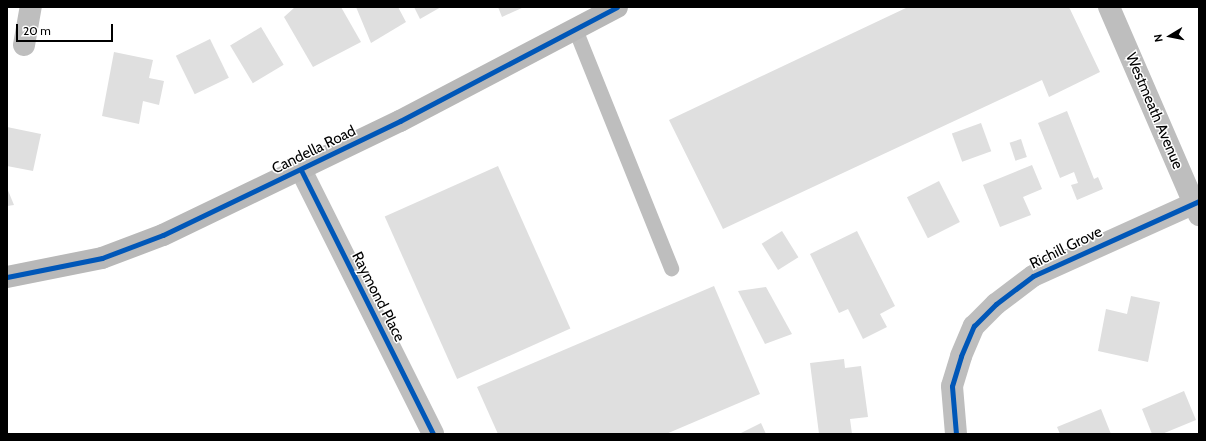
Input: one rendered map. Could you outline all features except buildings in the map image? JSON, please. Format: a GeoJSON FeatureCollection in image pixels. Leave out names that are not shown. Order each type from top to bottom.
{"type":"FeatureCollection","features":[{"type":"Feature","properties":{"kind":"street"},"geometry":{"type":"LineString","coordinates":[[24,45],[31,7]]}},
{"type":"Feature","properties":{"kind":"street","name":"Candella Road"},"geometry":{"type":"LineString","coordinates":[[7,277],[102,258],[163,235],[301,170],[617,7]]}},
{"type":"Feature","properties":{"kind":"street","name":"Westmeath Avenue"},"geometry":{"type":"LineString","coordinates":[[1109,7],[1197,206]]}},
{"type":"Feature","properties":{"kind":"street","name":"Raymond Place"},"geometry":{"type":"LineString","coordinates":[[301,170],[433,434]]}},
{"type":"Feature","properties":{"kind":"street","name":"Richill Grove"},"geometry":{"type":"LineString","coordinates":[[956,434],[952,386],[960,356],[974,326],[996,304],[1033,276],[1197,206]]}},
{"type":"Feature","properties":{"kind":"lane"},"geometry":{"type":"LineString","coordinates":[[575,29],[671,268]]}},
{"type":"Feature","properties":{"kind":"cycle path"},"geometry":{"type":"LineString","coordinates":[[7,277],[102,258],[163,235],[400,121],[617,7]]}},
{"type":"Feature","properties":{"kind":"cycle path"},"geometry":{"type":"LineString","coordinates":[[301,170],[433,434]]}},
{"type":"Feature","properties":{"kind":"cycle path"},"geometry":{"type":"LineString","coordinates":[[956,434],[952,386],[961,356],[974,326],[996,304],[1033,276],[1199,201]]}}]}
